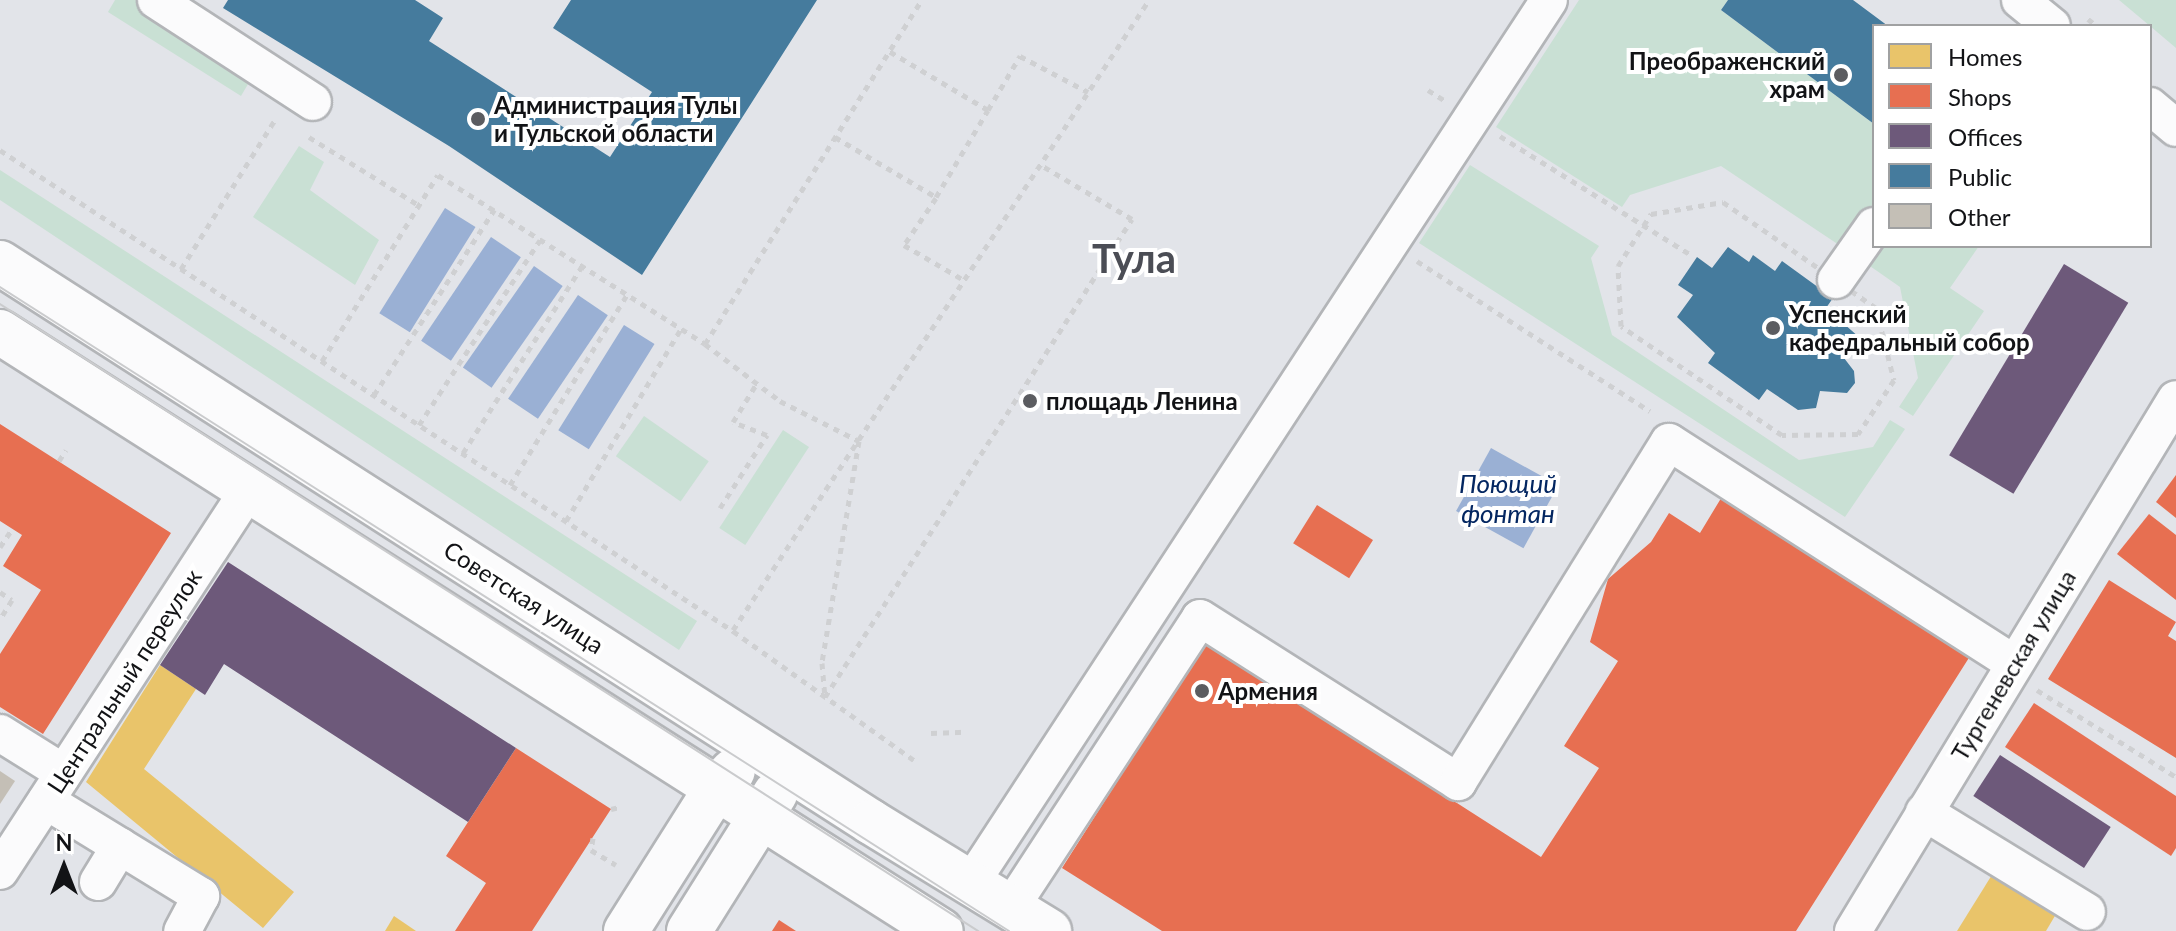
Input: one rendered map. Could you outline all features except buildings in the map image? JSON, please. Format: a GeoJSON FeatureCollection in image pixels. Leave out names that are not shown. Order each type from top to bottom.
{"type":"FeatureCollection","features":[{"type":"Feature","properties":{"kind":"main road","name":"Советская улица"},"geometry":{"type":"LineString","coordinates":[[0,263],[774,760],[1049,931]]}},
{"type":"Feature","properties":{"kind":"main road"},"geometry":{"type":"LineString","coordinates":[[0,332],[715,790],[941,931]]}},
{"type":"Feature","properties":{"kind":"main road"},"geometry":{"type":"LineString","coordinates":[[626,931],[715,790],[748,763],[774,760],[778,782],[763,819],[689,931]]}},
{"type":"Feature","properties":{"kind":"street"},"geometry":{"type":"LineString","coordinates":[[156,0],[298,118]]}},
{"type":"Feature","properties":{"kind":"street"},"geometry":{"type":"LineString","coordinates":[[971,883],[1549,0]]}},
{"type":"Feature","properties":{"kind":"street"},"geometry":{"type":"LineString","coordinates":[[2152,108],[2176,128]]}},
{"type":"Feature","properties":{"kind":"street"},"geometry":{"type":"LineString","coordinates":[[1836,280],[1872,229]]}},
{"type":"Feature","properties":{"kind":"street","name":"Тургеневская улица"},"geometry":{"type":"LineString","coordinates":[[1853,931],[1924,812],[2021,674],[2176,399]]}},
{"type":"Feature","properties":{"kind":"street"},"geometry":{"type":"LineString","coordinates":[[1011,907],[1200,618],[1458,782],[1669,442],[1908,604],[2021,674]]}},
{"type":"Feature","properties":{"kind":"street","name":"Центральный переулок"},"geometry":{"type":"LineString","coordinates":[[5,852],[55,787],[248,491]]}},
{"type":"Feature","properties":{"kind":"street"},"geometry":{"type":"LineString","coordinates":[[0,733],[120,846],[201,896],[182,931]]}},
{"type":"Feature","properties":{"kind":"street"},"geometry":{"type":"LineString","coordinates":[[1924,812],[2087,912]]}},
{"type":"Feature","properties":{"kind":"street"},"geometry":{"type":"LineString","coordinates":[[98,882],[120,846]]}},
{"type":"Feature","properties":{"kind":"path"},"geometry":{"type":"LineString","coordinates":[[705,344],[922,0]]}},
{"type":"Feature","properties":{"kind":"path"},"geometry":{"type":"LineString","coordinates":[[733,631],[1149,0]]}},
{"type":"Feature","properties":{"kind":"path"},"geometry":{"type":"LineString","coordinates":[[889,51],[988,110]]}},
{"type":"Feature","properties":{"kind":"path"},"geometry":{"type":"LineString","coordinates":[[964,280],[904,245],[1020,56],[1088,92]]}},
{"type":"Feature","properties":{"kind":"path"},"geometry":{"type":"LineString","coordinates":[[1428,90],[1691,255]]}},
{"type":"Feature","properties":{"kind":"path"},"geometry":{"type":"LineString","coordinates":[[181,269],[274,118],[298,118],[420,206]]}},
{"type":"Feature","properties":{"kind":"path"},"geometry":{"type":"LineString","coordinates":[[835,137],[936,197]]}},
{"type":"Feature","properties":{"kind":"path"},"geometry":{"type":"LineString","coordinates":[[0,150],[733,631],[914,760]]}},
{"type":"Feature","properties":{"kind":"path"},"geometry":{"type":"LineString","coordinates":[[825,697],[1132,219],[1041,165]]}},
{"type":"Feature","properties":{"kind":"path"},"geometry":{"type":"LineString","coordinates":[[322,361],[438,175],[705,344],[780,401],[859,441]]}},
{"type":"Feature","properties":{"kind":"path"},"geometry":{"type":"LineString","coordinates":[[1723,202],[1876,308],[1894,380],[1858,434],[1782,435],[1621,326],[1618,266],[1646,227],[1651,214],[1723,202]]}},
{"type":"Feature","properties":{"kind":"path"},"geometry":{"type":"LineString","coordinates":[[374,395],[494,210]]}},
{"type":"Feature","properties":{"kind":"path"},"geometry":{"type":"LineString","coordinates":[[419,425],[540,240]]}},
{"type":"Feature","properties":{"kind":"path"},"geometry":{"type":"LineString","coordinates":[[463,453],[582,266]]}},
{"type":"Feature","properties":{"kind":"path"},"geometry":{"type":"LineString","coordinates":[[510,485],[627,295]]}},
{"type":"Feature","properties":{"kind":"path"},"geometry":{"type":"LineString","coordinates":[[566,521],[681,329]]}},
{"type":"Feature","properties":{"kind":"path"},"geometry":{"type":"LineString","coordinates":[[720,508],[767,435],[733,422],[757,383]]}},
{"type":"Feature","properties":{"kind":"path"},"geometry":{"type":"LineString","coordinates":[[825,697],[822,663],[859,441]]}},
{"type":"Feature","properties":{"kind":"path"},"geometry":{"type":"LineString","coordinates":[[59,461],[66,450]]}},
{"type":"Feature","properties":{"kind":"path"},"geometry":{"type":"LineString","coordinates":[[0,547],[12,529]]}},
{"type":"Feature","properties":{"kind":"path"},"geometry":{"type":"LineString","coordinates":[[0,592],[12,600],[0,619]]}},
{"type":"Feature","properties":{"kind":"path"},"geometry":{"type":"LineString","coordinates":[[2021,674],[2176,777]]}},
{"type":"Feature","properties":{"kind":"path"},"geometry":{"type":"LineString","coordinates":[[931,733],[965,732]]}},
{"type":"Feature","properties":{"kind":"path"},"geometry":{"type":"LineString","coordinates":[[611,809],[620,807]]}},
{"type":"Feature","properties":{"kind":"path"},"geometry":{"type":"LineString","coordinates":[[593,838],[597,841],[591,850],[616,865]]}},
{"type":"Feature","properties":{"kind":"green space"},"geometry":{"type":"Polygon","coordinates":[[[115,0],[135,0],[251,79],[241,96],[108,12],[115,0]]]}},
{"type":"Feature","properties":{"kind":"green space"},"geometry":{"type":"Polygon","coordinates":[[[1579,0],[1728,0],[1721,10],[1872,123],[1872,205],[1842,247],[1721,166],[1630,195],[1622,207],[1496,127],[1579,0]]]}},
{"type":"Feature","properties":{"kind":"green space"},"geometry":{"type":"Polygon","coordinates":[[[2119,0],[2176,0],[2176,48],[2152,28],[2152,24],[2148,24],[2119,0]]]}},
{"type":"Feature","properties":{"kind":"green space"},"geometry":{"type":"Polygon","coordinates":[[[299,146],[324,162],[310,190],[379,240],[355,285],[253,217],[299,146]]]}},
{"type":"Feature","properties":{"kind":"green space"},"geometry":{"type":"Polygon","coordinates":[[[1470,165],[1599,246],[1591,258],[1612,335],[1799,460],[1873,447],[1890,420],[1905,429],[1845,517],[1419,243],[1470,165]]]}},
{"type":"Feature","properties":{"kind":"green space"},"geometry":{"type":"Polygon","coordinates":[[[0,170],[697,621],[679,650],[0,200],[0,170]]]}},
{"type":"Feature","properties":{"kind":"green space"},"geometry":{"type":"Polygon","coordinates":[[[1878,248],[1978,248],[1950,288],[1984,311],[1913,416],[1899,407],[1918,378],[1900,287],[1867,264],[1878,248]]]}},
{"type":"Feature","properties":{"kind":"green space"},"geometry":{"type":"Polygon","coordinates":[[[644,416],[709,461],[681,501],[616,456],[644,416]]]}},
{"type":"Feature","properties":{"kind":"green space"},"geometry":{"type":"Polygon","coordinates":[[[783,430],[809,447],[745,545],[719,528],[783,430]]]}},
{"type":"Feature","properties":{"kind":"water"},"geometry":{"type":"Polygon","coordinates":[[[445,208],[476,227],[410,332],[379,313],[445,208]]]}},
{"type":"Feature","properties":{"kind":"water"},"geometry":{"type":"Polygon","coordinates":[[[491,237],[521,257],[451,361],[421,341],[491,237]]]}},
{"type":"Feature","properties":{"kind":"water"},"geometry":{"type":"Polygon","coordinates":[[[534,266],[563,286],[492,388],[463,368],[534,266]]]}},
{"type":"Feature","properties":{"kind":"water"},"geometry":{"type":"Polygon","coordinates":[[[578,295],[608,315],[538,419],[508,399],[578,295]]]}},
{"type":"Feature","properties":{"kind":"water"},"geometry":{"type":"Polygon","coordinates":[[[624,325],[655,344],[589,449],[558,430],[624,325]]]}},
{"type":"Feature","properties":{"kind":"water","name":"Поющий фонтан"},"geometry":{"type":"Polygon","coordinates":[[[1491,448],[1558,485],[1523,548],[1456,511],[1491,448]]]}},
{"type":"Feature","properties":{"kind":"tram line"},"geometry":{"type":"LineString","coordinates":[[0,287],[1009,931]]}},
{"type":"Feature","properties":{"kind":"tram line"},"geometry":{"type":"LineString","coordinates":[[0,304],[978,931]]}},
{"type":"Feature","properties":{"kind":"place","name":"Преображенский храм"},"geometry":{"type":"Point","coordinates":[1841,75]}},
{"type":"Feature","properties":{"kind":"place","name":"Администрация Тулы и Тульской области"},"geometry":{"type":"Point","coordinates":[478,119]}},
{"type":"Feature","properties":{"kind":"place","name":"Успенский кафедральный собор"},"geometry":{"type":"Point","coordinates":[1773,328]}},
{"type":"Feature","properties":{"kind":"place","name":"площадь Ленина"},"geometry":{"type":"Point","coordinates":[1030,401]}},
{"type":"Feature","properties":{"kind":"place","name":"Армения"},"geometry":{"type":"Point","coordinates":[1202,691]}},
{"type":"Feature","properties":{"kind":"district","name":"Тула"},"geometry":{"type":"Point","coordinates":[1134,258]}}]}
